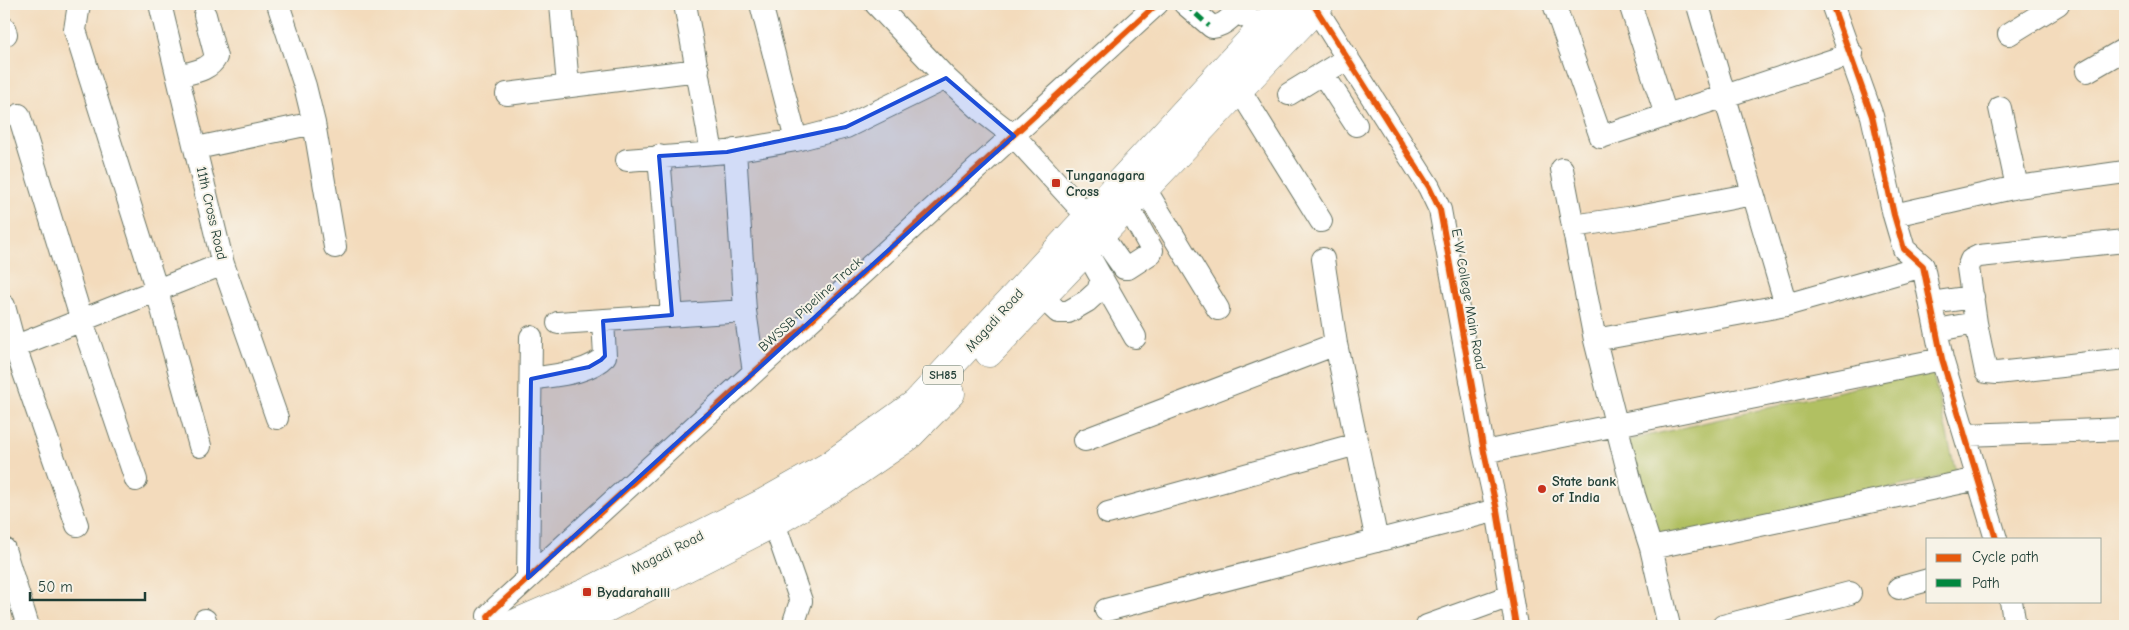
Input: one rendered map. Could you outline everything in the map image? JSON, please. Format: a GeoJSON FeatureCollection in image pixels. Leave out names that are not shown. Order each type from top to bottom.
{"type":"FeatureCollection","features":[{"type":"Feature","properties":{"kind":"main road","name":"Magadi Road"},"geometry":{"type":"LineString","coordinates":[[566,626],[599,612],[774,523],[838,485],[908,437],[1042,297],[1091,234],[1262,27],[1284,4]]}},
{"type":"Feature","properties":{"kind":"main road","name":"Magadi Road"},"geometry":{"type":"LineString","coordinates":[[509,626],[588,592],[765,502],[827,468],[916,403],[1091,234],[1136,198],[1316,5]]}},
{"type":"Feature","properties":{"kind":"street"},"geometry":{"type":"LineString","coordinates":[[79,4],[75,30],[157,291],[200,446]]}},
{"type":"Feature","properties":{"kind":"street","name":"11th Cross Road"},"geometry":{"type":"LineString","coordinates":[[160,4],[197,148],[223,264],[277,418]]}},
{"type":"Feature","properties":{"kind":"street"},"geometry":{"type":"LineString","coordinates":[[278,4],[305,86],[314,123],[335,246]]}},
{"type":"Feature","properties":{"kind":"street"},"geometry":{"type":"LineString","coordinates":[[561,4],[568,86]]}},
{"type":"Feature","properties":{"kind":"street"},"geometry":{"type":"LineString","coordinates":[[685,4],[712,153]]}},
{"type":"Feature","properties":{"kind":"street"},"geometry":{"type":"LineString","coordinates":[[761,4],[796,140]]}},
{"type":"Feature","properties":{"kind":"street"},"geometry":{"type":"LineString","coordinates":[[876,4],[946,78],[983,112],[1014,136],[1091,234],[1124,268],[1128,268],[1151,253],[1152,247],[1136,198]]}},
{"type":"Feature","properties":{"kind":"street","name":"BWSSB Pipeline Track"},"geometry":{"type":"LineString","coordinates":[[490,626],[488,616],[528,578],[1157,4]]}},
{"type":"Feature","properties":{"kind":"street"},"geometry":{"type":"LineString","coordinates":[[1185,4],[1209,26],[1217,26],[1235,10],[1242,9],[1248,12],[1262,27]]}},
{"type":"Feature","properties":{"kind":"street"},"geometry":{"type":"LineString","coordinates":[[1554,4],[1601,137],[1852,54]]}},
{"type":"Feature","properties":{"kind":"street"},"geometry":{"type":"LineString","coordinates":[[1630,4],[1666,115]]}},
{"type":"Feature","properties":{"kind":"street"},"geometry":{"type":"LineString","coordinates":[[1832,4],[1852,54],[1872,116],[1894,215],[1904,249],[1923,266],[1942,359],[1996,538]]}},
{"type":"Feature","properties":{"kind":"street"},"geometry":{"type":"LineString","coordinates":[[2009,34],[2058,4]]}},
{"type":"Feature","properties":{"kind":"street","name":"E W College Main Road"},"geometry":{"type":"LineString","coordinates":[[1316,5],[1429,187],[1440,210],[1484,452],[1497,510],[1516,626]]}},
{"type":"Feature","properties":{"kind":"street"},"geometry":{"type":"LineString","coordinates":[[1699,9],[1786,305]]}},
{"type":"Feature","properties":{"kind":"street"},"geometry":{"type":"LineString","coordinates":[[178,76],[207,68],[213,64],[216,57],[204,16]]}},
{"type":"Feature","properties":{"kind":"street"},"geometry":{"type":"LineString","coordinates":[[2087,71],[2125,49]]}},
{"type":"Feature","properties":{"kind":"street"},"geometry":{"type":"LineString","coordinates":[[1288,94],[1348,58]]}},
{"type":"Feature","properties":{"kind":"street"},"geometry":{"type":"LineString","coordinates":[[507,94],[698,70]]}},
{"type":"Feature","properties":{"kind":"street"},"geometry":{"type":"LineString","coordinates":[[1323,74],[1356,125]]}},
{"type":"Feature","properties":{"kind":"street"},"geometry":{"type":"LineString","coordinates":[[627,160],[712,153],[796,140],[846,127],[946,78]]}},
{"type":"Feature","properties":{"kind":"street"},"geometry":{"type":"LineString","coordinates":[[1239,89],[1321,221]]}},
{"type":"Feature","properties":{"kind":"street"},"geometry":{"type":"LineString","coordinates":[[2000,108],[2017,187]]}},
{"type":"Feature","properties":{"kind":"street"},"geometry":{"type":"LineString","coordinates":[[19,115],[82,321],[136,480]]}},
{"type":"Feature","properties":{"kind":"street"},"geometry":{"type":"LineString","coordinates":[[197,148],[314,123]]}},
{"type":"Feature","properties":{"kind":"street"},"geometry":{"type":"LineString","coordinates":[[736,150],[745,311],[754,372]]}},
{"type":"Feature","properties":{"kind":"street"},"geometry":{"type":"LineString","coordinates":[[660,156],[672,315]]}},
{"type":"Feature","properties":{"kind":"street"},"geometry":{"type":"LineString","coordinates":[[1562,170],[1594,340],[1615,426],[1650,548],[1669,626]]}},
{"type":"Feature","properties":{"kind":"street"},"geometry":{"type":"LineString","coordinates":[[1894,215],[2017,187],[2125,172]]}},
{"type":"Feature","properties":{"kind":"street"},"geometry":{"type":"LineString","coordinates":[[1573,226],[1634,217],[1753,194]]}},
{"type":"Feature","properties":{"kind":"street"},"geometry":{"type":"LineString","coordinates":[[1136,198],[1218,309]]}},
{"type":"Feature","properties":{"kind":"street"},"geometry":{"type":"LineString","coordinates":[[1091,234],[1102,278],[1135,337]]}},
{"type":"Feature","properties":{"kind":"street"},"geometry":{"type":"LineString","coordinates":[[2125,241],[1979,256],[1971,260],[1968,268],[1986,372],[1997,373],[2125,359]]}},
{"type":"Feature","properties":{"kind":"street"},"geometry":{"type":"LineString","coordinates":[[1324,258],[1336,344],[1377,541]]}},
{"type":"Feature","properties":{"kind":"street"},"geometry":{"type":"LineString","coordinates":[[9,349],[223,264]]}},
{"type":"Feature","properties":{"kind":"street"},"geometry":{"type":"LineString","coordinates":[[1594,340],[1786,305],[1923,266]]}},
{"type":"Feature","properties":{"kind":"street"},"geometry":{"type":"LineString","coordinates":[[1042,297],[1058,312],[1068,312],[1088,301],[1098,291],[1102,278]]}},
{"type":"Feature","properties":{"kind":"street"},"geometry":{"type":"LineString","coordinates":[[1931,303],[1973,297]]}},
{"type":"Feature","properties":{"kind":"street"},"geometry":{"type":"LineString","coordinates":[[4,306],[9,349],[77,525]]}},
{"type":"Feature","properties":{"kind":"street"},"geometry":{"type":"LineString","coordinates":[[558,323],[745,311]]}},
{"type":"Feature","properties":{"kind":"street"},"geometry":{"type":"LineString","coordinates":[[531,379],[589,367],[601,360],[605,356],[604,321]]}},
{"type":"Feature","properties":{"kind":"street"},"geometry":{"type":"LineString","coordinates":[[1937,330],[1976,323]]}},
{"type":"Feature","properties":{"kind":"street"},"geometry":{"type":"LineString","coordinates":[[528,578],[531,337]]}},
{"type":"Feature","properties":{"kind":"street"},"geometry":{"type":"LineString","coordinates":[[1085,440],[1336,344]]}},
{"type":"Feature","properties":{"kind":"street"},"geometry":{"type":"LineString","coordinates":[[1484,452],[1942,359]]}},
{"type":"Feature","properties":{"kind":"street"},"geometry":{"type":"LineString","coordinates":[[1966,435],[2125,429]]}},
{"type":"Feature","properties":{"kind":"street"},"geometry":{"type":"LineString","coordinates":[[1108,513],[1357,444]]}},
{"type":"Feature","properties":{"kind":"street"},"geometry":{"type":"LineString","coordinates":[[1650,548],[1978,479]]}},
{"type":"Feature","properties":{"kind":"street"},"geometry":{"type":"LineString","coordinates":[[1106,610],[1497,510]]}},
{"type":"Feature","properties":{"kind":"street"},"geometry":{"type":"LineString","coordinates":[[774,523],[802,601],[795,619],[796,626]]}},
{"type":"Feature","properties":{"kind":"street"},"geometry":{"type":"LineString","coordinates":[[4,549],[10,593],[28,626]]}},
{"type":"Feature","properties":{"kind":"street"},"geometry":{"type":"LineString","coordinates":[[1899,588],[1926,581]]}},
{"type":"Feature","properties":{"kind":"street"},"geometry":{"type":"LineString","coordinates":[[1728,626],[1850,593]]}},
{"type":"Feature","properties":{"kind":"street"},"geometry":{"type":"LineString","coordinates":[[1427,626],[1510,596]]}},
{"type":"Feature","properties":{"kind":"street"},"geometry":{"type":"LineString","coordinates":[[2010,602],[2016,626]]}},
{"type":"Feature","properties":{"kind":"highlighted area"},"geometry":{"type":"Polygon","coordinates":[[[946,78],[1014,136],[528,578],[531,379],[589,367],[601,360],[605,356],[603,321],[672,315],[659,156],[727,152],[846,127],[946,78]]]}},
{"type":"Feature","properties":{"kind":"green space"},"geometry":{"type":"Polygon","coordinates":[[[1932,370],[1956,473],[1649,545],[1625,441],[1932,370]]]}},
{"type":"Feature","properties":{"kind":"marked path"},"geometry":{"type":"LineString","coordinates":[[1185,4],[1209,26]]}},
{"type":"Feature","properties":{"kind":"cycle path"},"geometry":{"type":"LineString","coordinates":[[490,626],[488,616],[498,606],[1157,4]]}},
{"type":"Feature","properties":{"kind":"cycle path"},"geometry":{"type":"LineString","coordinates":[[1313,4],[1429,187],[1440,210],[1484,452],[1497,510],[1516,626]]}},
{"type":"Feature","properties":{"kind":"cycle path"},"geometry":{"type":"LineString","coordinates":[[1832,4],[1872,116],[1894,215],[1904,249],[1923,266],[1942,359],[1996,538]]}},
{"type":"Feature","properties":{"kind":"place","name":"Tunganagara Cross"},"geometry":{"type":"Point","coordinates":[1056,183]}},
{"type":"Feature","properties":{"kind":"place","name":"State bank of India"},"geometry":{"type":"Point","coordinates":[1542,489]}},
{"type":"Feature","properties":{"kind":"place","name":"Byadarahalli"},"geometry":{"type":"Point","coordinates":[587,592]}}]}
